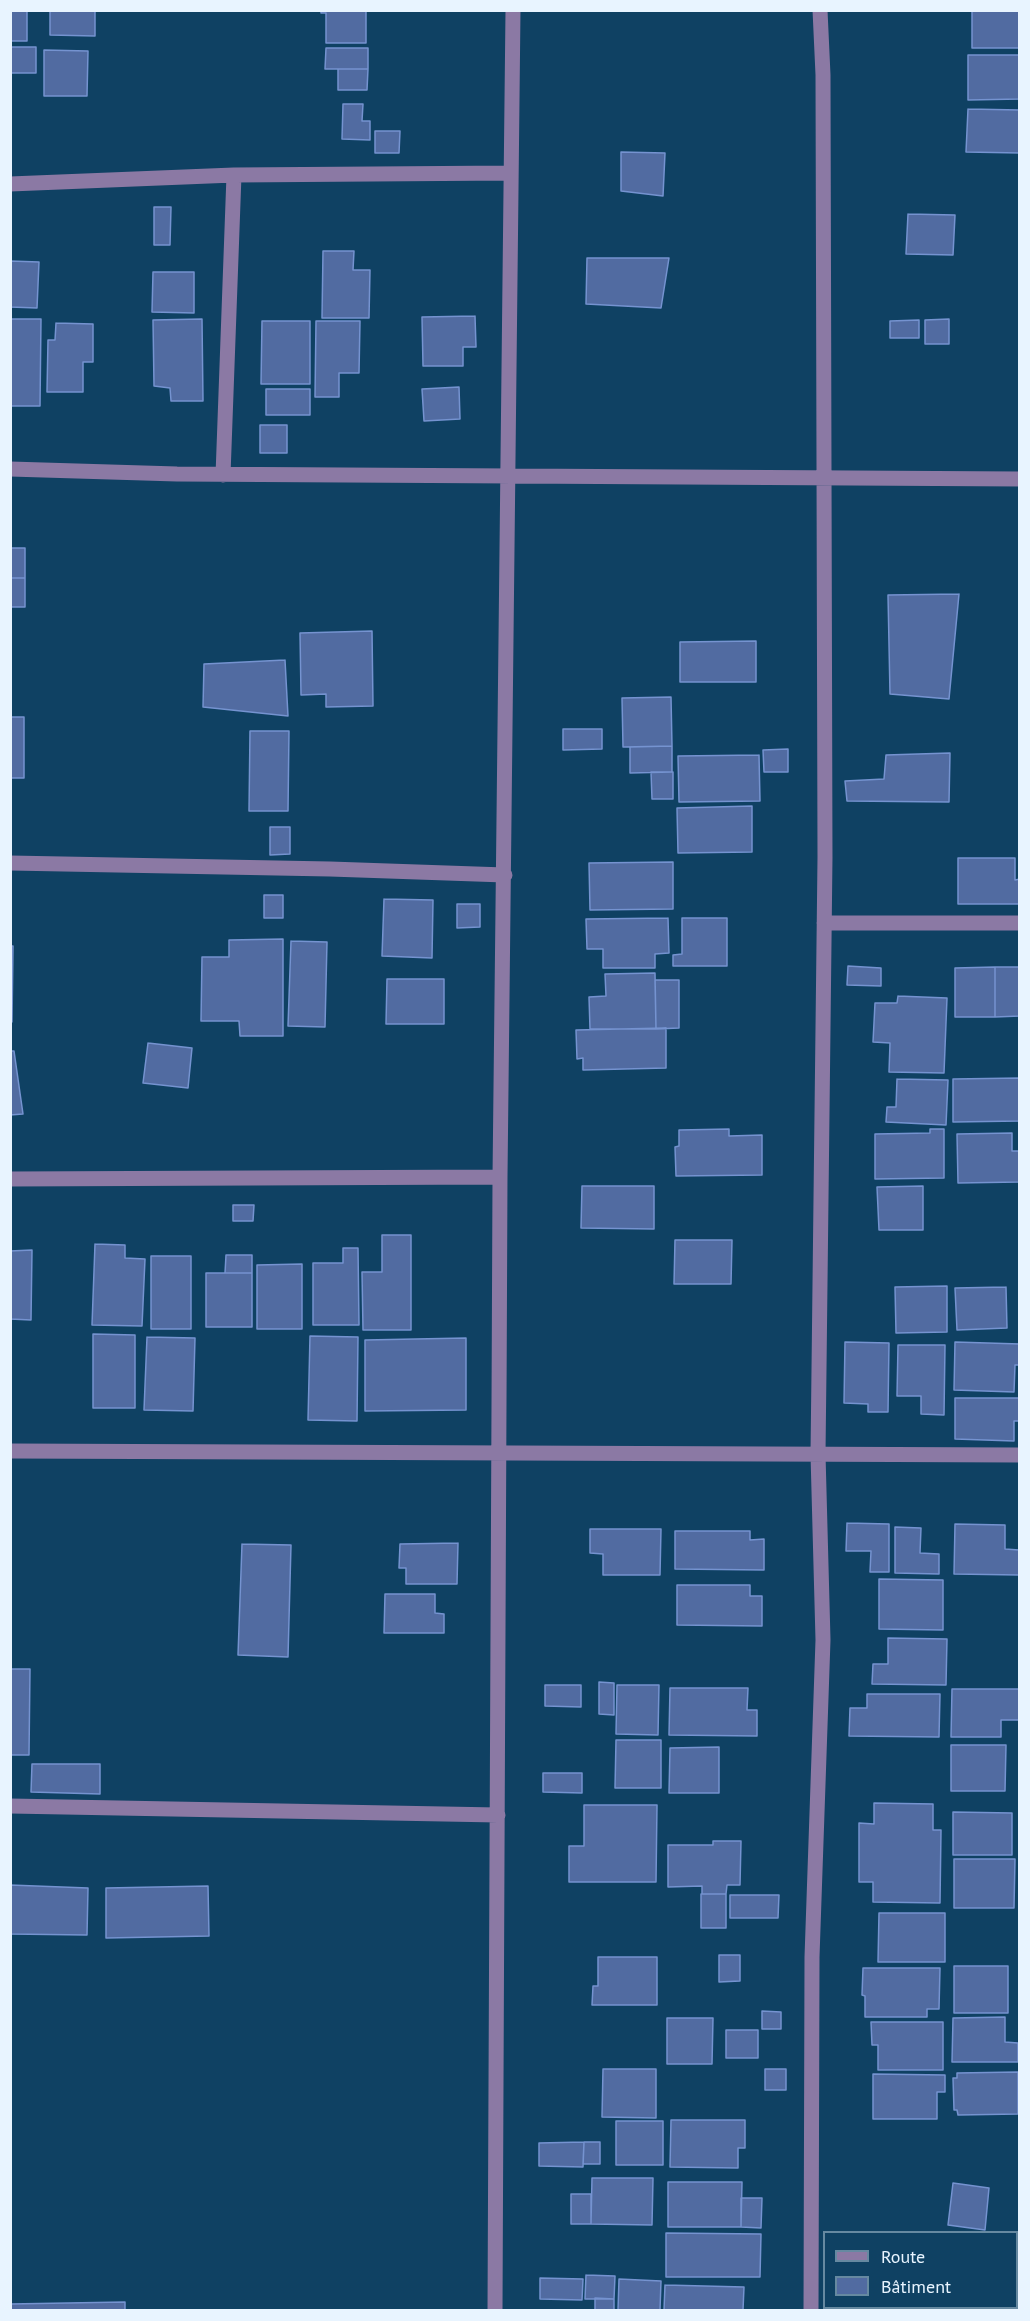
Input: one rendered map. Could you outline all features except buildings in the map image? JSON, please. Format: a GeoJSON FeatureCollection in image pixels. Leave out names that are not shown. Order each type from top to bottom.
{"type":"FeatureCollection","features":[{"type":"Feature","properties":{"kind":"street"},"geometry":{"type":"LineString","coordinates":[[495,2310],[500,1177],[513,10]]}},
{"type":"Feature","properties":{"kind":"street"},"geometry":{"type":"LineString","coordinates":[[812,2310],[812,1957],[823,1640],[818,1454],[825,923],[823,75],[820,10]]}},
{"type":"Feature","properties":{"kind":"street"},"geometry":{"type":"LineString","coordinates":[[10,184],[234,175],[511,173]]}},
{"type":"Feature","properties":{"kind":"street"},"geometry":{"type":"LineString","coordinates":[[223,475],[234,175]]}},
{"type":"Feature","properties":{"kind":"street"},"geometry":{"type":"LineString","coordinates":[[10,469],[223,475],[1020,479]]}},
{"type":"Feature","properties":{"kind":"street"},"geometry":{"type":"LineString","coordinates":[[10,863],[505,875]]}},
{"type":"Feature","properties":{"kind":"street"},"geometry":{"type":"LineString","coordinates":[[825,923],[1020,923]]}},
{"type":"Feature","properties":{"kind":"street"},"geometry":{"type":"LineString","coordinates":[[10,1179],[500,1177]]}},
{"type":"Feature","properties":{"kind":"street"},"geometry":{"type":"LineString","coordinates":[[10,1451],[1020,1455]]}},
{"type":"Feature","properties":{"kind":"street"},"geometry":{"type":"LineString","coordinates":[[10,1806],[498,1815]]}}]}
